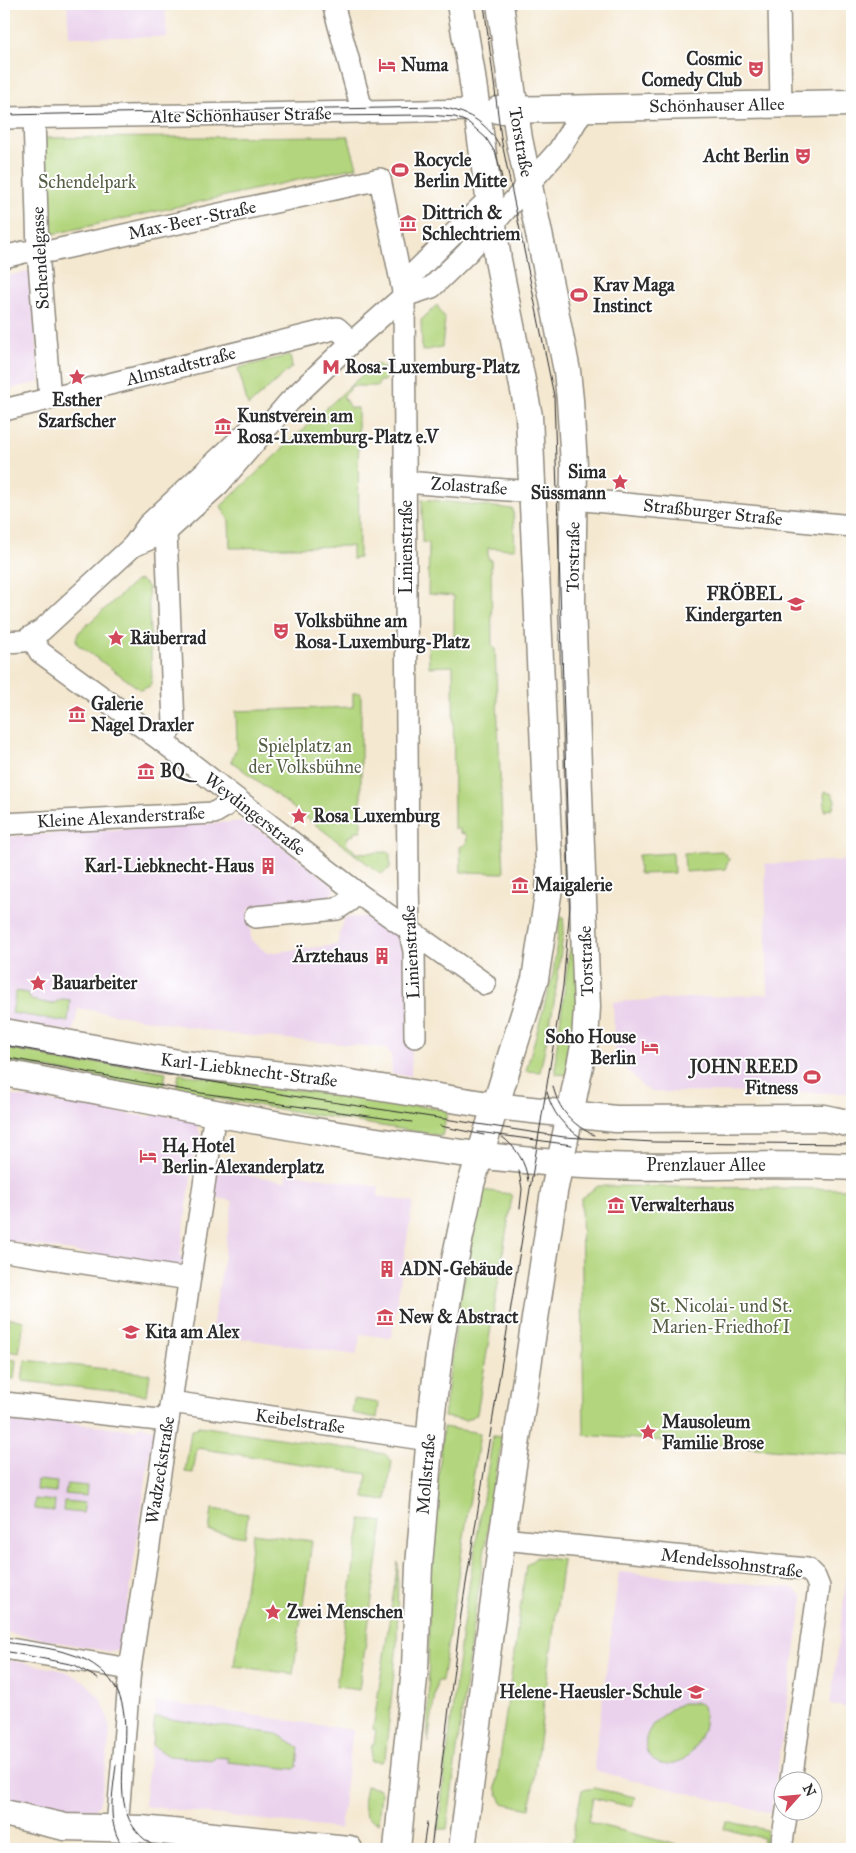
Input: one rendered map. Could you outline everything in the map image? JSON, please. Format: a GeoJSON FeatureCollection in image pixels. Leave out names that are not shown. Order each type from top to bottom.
{"type":"FeatureCollection","features":[{"type":"Feature","properties":{"kind":"main road","name":"Torstraße"},"geometry":{"type":"LineString","coordinates":[[460,4],[478,110],[498,260],[527,401],[550,842],[549,897],[535,979],[495,1106]]}},
{"type":"Feature","properties":{"kind":"main road","name":"Torstraße"},"geometry":{"type":"LineString","coordinates":[[500,4],[528,185],[567,371],[573,435],[572,605],[587,1007],[585,1041],[569,1114]]}},
{"type":"Feature","properties":{"kind":"main road","name":"Schönhauser Allee"},"geometry":{"type":"LineString","coordinates":[[478,110],[851,104]]}},
{"type":"Feature","properties":{"kind":"main road","name":"Karl-Liebknecht-Straße"},"geometry":{"type":"LineString","coordinates":[[4,1032],[184,1064],[384,1088],[495,1106],[569,1114]]}},
{"type":"Feature","properties":{"kind":"main road"},"geometry":{"type":"LineString","coordinates":[[4,1073],[215,1113],[479,1156]]}},
{"type":"Feature","properties":{"kind":"main road","name":"Mollstraße"},"geometry":{"type":"LineString","coordinates":[[397,1849],[415,1668],[419,1566],[429,1440],[452,1274],[479,1156],[495,1106]]}},
{"type":"Feature","properties":{"kind":"main road"},"geometry":{"type":"LineString","coordinates":[[462,1849],[502,1539],[559,1164],[569,1114],[616,1119],[824,1118],[852,1124]]}},
{"type":"Feature","properties":{"kind":"main road","name":"Prenzlauer Allee"},"geometry":{"type":"LineString","coordinates":[[479,1156],[559,1164],[852,1167]]}},
{"type":"Feature","properties":{"kind":"main road"},"geometry":{"type":"LineString","coordinates":[[4,1813],[65,1827]]}},
{"type":"Feature","properties":{"kind":"main road"},"geometry":{"type":"LineString","coordinates":[[4,1829],[117,1828],[349,1849]]}},
{"type":"Feature","properties":{"kind":"street"},"geometry":{"type":"LineString","coordinates":[[333,4],[363,113]]}},
{"type":"Feature","properties":{"kind":"street"},"geometry":{"type":"LineString","coordinates":[[779,4],[781,104]]}},
{"type":"Feature","properties":{"kind":"street"},"geometry":{"type":"LineString","coordinates":[[133,546],[166,532],[219,484],[288,402],[404,296],[432,287],[494,225],[562,146],[584,108]]}},
{"type":"Feature","properties":{"kind":"street","name":"Alte Schönhauser Straße"},"geometry":{"type":"LineString","coordinates":[[4,118],[478,110]]}},
{"type":"Feature","properties":{"kind":"street","name":"Schendelgasse"},"geometry":{"type":"LineString","coordinates":[[34,117],[38,252],[50,398]]}},
{"type":"Feature","properties":{"kind":"street","name":"Max-Beer-Straße"},"geometry":{"type":"LineString","coordinates":[[4,257],[38,252],[380,179]]}},
{"type":"Feature","properties":{"kind":"street","name":"Linienstraße"},"geometry":{"type":"LineString","coordinates":[[380,179],[404,296],[409,929],[414,950],[414,1037]]}},
{"type":"Feature","properties":{"kind":"street"},"geometry":{"type":"LineString","coordinates":[[404,296],[410,277],[490,198]]}},
{"type":"Feature","properties":{"kind":"street","name":"Almstadtstraße"},"geometry":{"type":"LineString","coordinates":[[4,410],[337,328],[352,342]]}},
{"type":"Feature","properties":{"kind":"street"},"geometry":{"type":"LineString","coordinates":[[4,642],[24,640],[42,630],[133,546],[148,525],[250,428],[288,402]]}},
{"type":"Feature","properties":{"kind":"street","name":"Zolastraße"},"geometry":{"type":"LineString","coordinates":[[405,482],[533,492]]}},
{"type":"Feature","properties":{"kind":"street","name":"Straßburger Straße"},"geometry":{"type":"LineString","coordinates":[[574,499],[852,526]]}},
{"type":"Feature","properties":{"kind":"street"},"geometry":{"type":"LineString","coordinates":[[162,741],[174,724],[166,532]]}},
{"type":"Feature","properties":{"kind":"street","name":"Weydingerstraße"},"geometry":{"type":"LineString","coordinates":[[31,637],[40,652],[162,741],[356,892],[485,984]]}},
{"type":"Feature","properties":{"kind":"street","name":"Kleine Alexanderstraße"},"geometry":{"type":"LineString","coordinates":[[4,824],[214,812],[224,807],[234,797]]}},
{"type":"Feature","properties":{"kind":"street"},"geometry":{"type":"LineString","coordinates":[[255,918],[338,909],[349,901],[356,892]]}},
{"type":"Feature","properties":{"kind":"street","name":"Wadzeckstraße"},"geometry":{"type":"LineString","coordinates":[[117,1828],[130,1669],[215,1113]]}},
{"type":"Feature","properties":{"kind":"street"},"geometry":{"type":"LineString","coordinates":[[4,1251],[189,1279]]}},
{"type":"Feature","properties":{"kind":"street","name":"Keibelstraße"},"geometry":{"type":"LineString","coordinates":[[4,1403],[169,1412],[429,1440]]}},
{"type":"Feature","properties":{"kind":"street","name":"Mendelssohnstraße"},"geometry":{"type":"LineString","coordinates":[[502,1539],[807,1569],[815,1577],[819,1587],[792,1770]]}},
{"type":"Feature","properties":{"kind":"street"},"geometry":{"type":"LineString","coordinates":[[4,1648],[130,1669]]}},
{"type":"Feature","properties":{"kind":"street"},"geometry":{"type":"LineString","coordinates":[[781,1849],[785,1820]]}},
{"type":"Feature","properties":{"kind":"shaded area"},"geometry":{"type":"Polygon","coordinates":[[[67,4],[165,4],[167,37],[69,37],[67,4]]]}},
{"type":"Feature","properties":{"kind":"shaded area"},"geometry":{"type":"Polygon","coordinates":[[[30,271],[40,382],[4,390],[4,277],[30,271]]]}},
{"type":"Feature","properties":{"kind":"shaded area"},"geometry":{"type":"Polygon","coordinates":[[[247,821],[332,884],[334,891],[326,901],[249,908],[251,940],[267,953],[337,945],[344,918],[375,916],[404,939],[412,1041],[411,1076],[392,1074],[391,1054],[386,1048],[231,1034],[78,1008],[73,1032],[4,1020],[4,837],[247,821]]]}},
{"type":"Feature","properties":{"kind":"shaded area"},"geometry":{"type":"Polygon","coordinates":[[[852,860],[852,1093],[655,1092],[644,1088],[619,1061],[615,1049],[613,1002],[768,994],[765,864],[852,860]]]}},
{"type":"Feature","properties":{"kind":"shaded area"},"geometry":{"type":"Polygon","coordinates":[[[4,1094],[149,1117],[155,1113],[195,1120],[201,1136],[200,1147],[195,1150],[180,1255],[184,1258],[180,1269],[4,1240],[4,1094]]]}},
{"type":"Feature","properties":{"kind":"shaded area"},"geometry":{"type":"Polygon","coordinates":[[[213,1170],[285,1181],[287,1172],[379,1187],[378,1196],[413,1202],[391,1338],[361,1334],[356,1355],[211,1334],[233,1201],[209,1196],[213,1170]]]}},
{"type":"Feature","properties":{"kind":"shaded area"},"geometry":{"type":"Polygon","coordinates":[[[4,1415],[136,1430],[140,1425],[155,1430],[158,1433],[158,1446],[150,1452],[122,1644],[118,1650],[112,1652],[4,1632],[4,1415]]]}},
{"type":"Feature","properties":{"kind":"shaded area"},"geometry":{"type":"Polygon","coordinates":[[[848,1569],[852,1570],[852,1708],[830,1705],[848,1569]]]}},
{"type":"Feature","properties":{"kind":"shaded area","name":"Helene-Haeusler-Schule"},"geometry":{"type":"Polygon","coordinates":[[[619,1572],[794,1588],[803,1598],[777,1770],[774,1770],[774,1793],[771,1813],[596,1771],[594,1765],[619,1572]]]}},
{"type":"Feature","properties":{"kind":"shaded area"},"geometry":{"type":"Polygon","coordinates":[[[4,1659],[65,1671],[84,1681],[100,1698],[108,1716],[110,1733],[101,1797],[99,1805],[93,1810],[4,1800],[4,1659]]]}},
{"type":"Feature","properties":{"kind":"shaded area"},"geometry":{"type":"Polygon","coordinates":[[[156,1701],[353,1730],[340,1829],[144,1806],[156,1701]]]}},
{"type":"Feature","properties":{"kind":"green space","name":"Schendelpark"},"geometry":{"type":"Polygon","coordinates":[[[348,136],[357,167],[44,236],[41,138],[348,136]]]}},
{"type":"Feature","properties":{"kind":"green space"},"geometry":{"type":"Polygon","coordinates":[[[437,305],[445,319],[442,347],[422,351],[421,320],[437,305]]]}},
{"type":"Feature","properties":{"kind":"green space"},"geometry":{"type":"Polygon","coordinates":[[[290,355],[292,367],[248,406],[238,368],[290,355]]]}},
{"type":"Feature","properties":{"kind":"green space"},"geometry":{"type":"Polygon","coordinates":[[[375,363],[386,369],[385,381],[379,381],[378,386],[350,386],[375,363]]]}},
{"type":"Feature","properties":{"kind":"green space"},"geometry":{"type":"Polygon","coordinates":[[[350,386],[350,390],[343,396],[350,408],[358,408],[359,558],[352,559],[352,546],[230,548],[229,521],[221,506],[350,386]]]}},
{"type":"Feature","properties":{"kind":"green space"},"geometry":{"type":"Polygon","coordinates":[[[422,499],[513,509],[515,549],[488,548],[488,559],[491,559],[492,647],[495,648],[504,873],[461,872],[460,847],[466,844],[467,837],[465,834],[460,833],[460,829],[454,829],[453,666],[429,667],[428,646],[454,647],[454,596],[428,594],[429,543],[422,542],[422,499]]]}},
{"type":"Feature","properties":{"kind":"green space"},"geometry":{"type":"Polygon","coordinates":[[[141,580],[148,587],[152,679],[150,686],[141,690],[77,644],[76,639],[79,632],[136,581],[141,580]]]}},
{"type":"Feature","properties":{"kind":"green space","name":"Spielplatz an der Volksbühne"},"geometry":{"type":"Polygon","coordinates":[[[353,693],[361,693],[361,831],[354,831],[354,835],[348,837],[346,843],[350,848],[354,849],[354,853],[390,852],[390,868],[381,874],[231,761],[237,747],[236,711],[353,707],[353,693]]]}},
{"type":"Feature","properties":{"kind":"green space"},"geometry":{"type":"Polygon","coordinates":[[[824,791],[832,794],[835,801],[833,808],[825,811],[824,791]]]}},
{"type":"Feature","properties":{"kind":"green space"},"geometry":{"type":"Polygon","coordinates":[[[722,851],[729,859],[725,869],[685,872],[684,853],[722,851]]]}},
{"type":"Feature","properties":{"kind":"green space"},"geometry":{"type":"Polygon","coordinates":[[[673,853],[674,873],[639,874],[638,855],[673,853]]]}},
{"type":"Feature","properties":{"kind":"green space"},"geometry":{"type":"Polygon","coordinates":[[[563,916],[564,928],[554,1003],[540,1072],[526,1071],[553,974],[560,918],[563,916]]]}},
{"type":"Feature","properties":{"kind":"green space"},"geometry":{"type":"Polygon","coordinates":[[[574,918],[580,985],[568,1075],[556,1074],[556,1052],[574,918]]]}},
{"type":"Feature","properties":{"kind":"green space"},"geometry":{"type":"Polygon","coordinates":[[[16,991],[27,993],[31,1000],[52,1004],[62,999],[70,1000],[68,1022],[12,1013],[16,991]]]}},
{"type":"Feature","properties":{"kind":"green space"},"geometry":{"type":"Polygon","coordinates":[[[4,1043],[166,1072],[163,1089],[4,1061],[4,1043]]]}},
{"type":"Feature","properties":{"kind":"green space"},"geometry":{"type":"Polygon","coordinates":[[[179,1074],[448,1110],[442,1136],[176,1092],[179,1074]]]}},
{"type":"Feature","properties":{"kind":"green space","name":"St. Nicolai- und St. Marien-Friedhof I"},"geometry":{"type":"Polygon","coordinates":[[[598,1186],[852,1189],[852,1455],[584,1435],[581,1198],[598,1186]]]}},
{"type":"Feature","properties":{"kind":"green space"},"geometry":{"type":"Polygon","coordinates":[[[482,1190],[510,1194],[512,1197],[477,1414],[466,1420],[444,1417],[459,1304],[482,1190]]]}},
{"type":"Feature","properties":{"kind":"green space"},"geometry":{"type":"Polygon","coordinates":[[[9,1318],[24,1321],[19,1353],[4,1350],[9,1318]]]}},
{"type":"Feature","properties":{"kind":"green space"},"geometry":{"type":"Polygon","coordinates":[[[4,1359],[16,1360],[14,1379],[4,1378],[4,1359]]]}},
{"type":"Feature","properties":{"kind":"green space"},"geometry":{"type":"Polygon","coordinates":[[[25,1360],[150,1374],[147,1395],[22,1381],[25,1360]]]}},
{"type":"Feature","properties":{"kind":"green space"},"geometry":{"type":"Polygon","coordinates":[[[354,1399],[379,1403],[377,1418],[352,1413],[354,1399]]]}},
{"type":"Feature","properties":{"kind":"green space"},"geometry":{"type":"Polygon","coordinates":[[[199,1426],[385,1454],[392,1461],[386,1501],[364,1498],[367,1474],[197,1448],[193,1473],[185,1472],[191,1431],[199,1426]]]}},
{"type":"Feature","properties":{"kind":"green space"},"geometry":{"type":"Polygon","coordinates":[[[443,1427],[480,1433],[442,1681],[437,1681],[428,1743],[429,1583],[443,1427]]]}},
{"type":"Feature","properties":{"kind":"green space"},"geometry":{"type":"Polygon","coordinates":[[[493,1436],[502,1437],[472,1632],[447,1829],[438,1829],[462,1631],[493,1436]]]}},
{"type":"Feature","properties":{"kind":"green space"},"geometry":{"type":"Polygon","coordinates":[[[37,1480],[57,1482],[56,1492],[36,1490],[37,1480]]]}},
{"type":"Feature","properties":{"kind":"green space"},"geometry":{"type":"Polygon","coordinates":[[[67,1484],[87,1486],[86,1496],[65,1494],[67,1484]]]}},
{"type":"Feature","properties":{"kind":"green space"},"geometry":{"type":"Polygon","coordinates":[[[35,1499],[55,1501],[54,1511],[34,1509],[35,1499]]]}},
{"type":"Feature","properties":{"kind":"green space"},"geometry":{"type":"Polygon","coordinates":[[[64,1501],[85,1503],[83,1513],[63,1511],[64,1501]]]}},
{"type":"Feature","properties":{"kind":"green space"},"geometry":{"type":"Polygon","coordinates":[[[212,1509],[248,1514],[245,1537],[209,1531],[212,1509]]]}},
{"type":"Feature","properties":{"kind":"green space"},"geometry":{"type":"Polygon","coordinates":[[[361,1519],[383,1522],[359,1690],[336,1687],[361,1519]]]}},
{"type":"Feature","properties":{"kind":"green space"},"geometry":{"type":"Polygon","coordinates":[[[253,1533],[312,1541],[293,1674],[234,1666],[253,1533]]]}},
{"type":"Feature","properties":{"kind":"green space"},"geometry":{"type":"Polygon","coordinates":[[[537,1557],[563,1560],[530,1809],[502,1803],[496,1788],[526,1565],[537,1557]]]}},
{"type":"Feature","properties":{"kind":"green space"},"geometry":{"type":"Polygon","coordinates":[[[398,1562],[397,1644],[385,1758],[381,1762],[370,1761],[376,1730],[373,1729],[398,1562]]]}},
{"type":"Feature","properties":{"kind":"green space"},"geometry":{"type":"Polygon","coordinates":[[[682,1703],[698,1703],[703,1706],[704,1725],[701,1734],[697,1743],[685,1758],[672,1764],[659,1763],[650,1757],[646,1746],[648,1732],[660,1718],[682,1703]]]}},
{"type":"Feature","properties":{"kind":"green space"},"geometry":{"type":"Polygon","coordinates":[[[155,1717],[277,1734],[299,1747],[297,1767],[294,1769],[228,1762],[228,1758],[214,1757],[213,1760],[169,1756],[152,1745],[155,1717]]]}},
{"type":"Feature","properties":{"kind":"green space"},"geometry":{"type":"Polygon","coordinates":[[[366,1786],[379,1789],[381,1793],[378,1823],[365,1813],[363,1803],[366,1786]]]}},
{"type":"Feature","properties":{"kind":"green space"},"geometry":{"type":"Polygon","coordinates":[[[594,1788],[635,1797],[632,1807],[593,1798],[588,1822],[692,1849],[570,1849],[582,1790],[594,1788]]]}},
{"type":"Feature","properties":{"kind":"green space"},"geometry":{"type":"Polygon","coordinates":[[[726,1821],[767,1830],[764,1849],[761,1849],[763,1838],[724,1829],[726,1821]]]}},
{"type":"Feature","properties":{"kind":"tram line"},"geometry":{"type":"LineString","coordinates":[[431,1849],[461,1614],[563,986],[570,906],[554,396],[501,138],[484,4]]}},
{"type":"Feature","properties":{"kind":"tram line"},"geometry":{"type":"LineString","coordinates":[[4,115],[439,107],[458,111],[482,124],[500,146]]}},
{"type":"Feature","properties":{"kind":"tram line"},"geometry":{"type":"LineString","coordinates":[[314,116],[427,115],[455,117],[469,123],[486,138],[496,154],[502,178]]}},
{"type":"Feature","properties":{"kind":"tram line"},"geometry":{"type":"LineString","coordinates":[[4,1045],[292,1096],[564,1137],[654,1142],[852,1144]]}},
{"type":"Feature","properties":{"kind":"tram line"},"geometry":{"type":"LineString","coordinates":[[4,1057],[201,1093],[412,1122]]}},
{"type":"Feature","properties":{"kind":"tram line"},"geometry":{"type":"LineString","coordinates":[[553,1086],[558,1102],[567,1115],[579,1126],[594,1135]]}},
{"type":"Feature","properties":{"kind":"tram line"},"geometry":{"type":"LineString","coordinates":[[547,1092],[549,1100],[560,1119],[582,1138]]}},
{"type":"Feature","properties":{"kind":"tram line"},"geometry":{"type":"LineString","coordinates":[[440,1126],[484,1135]]}},
{"type":"Feature","properties":{"kind":"tram line"},"geometry":{"type":"LineString","coordinates":[[478,1132],[572,1145]]}},
{"type":"Feature","properties":{"kind":"tram line"},"geometry":{"type":"LineString","coordinates":[[501,1136],[519,1156],[525,1168],[528,1181]]}},
{"type":"Feature","properties":{"kind":"tram line"},"geometry":{"type":"LineString","coordinates":[[519,1171],[522,1189],[520,1208]]}},
{"type":"Feature","properties":{"kind":"tram line"},"geometry":{"type":"LineString","coordinates":[[4,1642],[46,1648],[77,1656],[86,1660],[110,1680],[122,1703],[125,1729],[122,1782],[125,1808],[136,1830],[159,1849]]}},
{"type":"Feature","properties":{"kind":"tram line"},"geometry":{"type":"LineString","coordinates":[[4,1651],[75,1665],[98,1679]]}},
{"type":"Feature","properties":{"kind":"tram line"},"geometry":{"type":"LineString","coordinates":[[116,1765],[112,1797],[113,1819],[115,1830],[125,1849]]}},
{"type":"Feature","properties":{"kind":"tram line"},"geometry":{"type":"LineString","coordinates":[[423,1849],[427,1822]]}},
{"type":"Feature","properties":{"kind":"place","name":"Numa"},"geometry":{"type":"Point","coordinates":[387,65]}},
{"type":"Feature","properties":{"kind":"place","name":"Cosmic Comedy Club"},"geometry":{"type":"Point","coordinates":[756,69]}},
{"type":"Feature","properties":{"kind":"place","name":"Acht Berlin"},"geometry":{"type":"Point","coordinates":[803,156]}},
{"type":"Feature","properties":{"kind":"place","name":"Rocycle Berlin Mitte"},"geometry":{"type":"Point","coordinates":[400,170]}},
{"type":"Feature","properties":{"kind":"place","name":"Dittrich & Schlechtriem"},"geometry":{"type":"Point","coordinates":[408,223]}},
{"type":"Feature","properties":{"kind":"place","name":"Krav Maga Instinct"},"geometry":{"type":"Point","coordinates":[579,295]}},
{"type":"Feature","properties":{"kind":"place","name":"Rosa-Luxemburg-Platz"},"geometry":{"type":"Point","coordinates":[331,367]}},
{"type":"Feature","properties":{"kind":"place","name":"Esther Szarfscher"},"geometry":{"type":"Point","coordinates":[77,377]}},
{"type":"Feature","properties":{"kind":"place","name":"Kunstverein am Rosa-Luxemburg-Platz e.V"},"geometry":{"type":"Point","coordinates":[223,426]}},
{"type":"Feature","properties":{"kind":"place","name":"Sima Süssmann"},"geometry":{"type":"Point","coordinates":[620,482]}},
{"type":"Feature","properties":{"kind":"place","name":"FRÖBEL Kindergarten"},"geometry":{"type":"Point","coordinates":[796,604]}},
{"type":"Feature","properties":{"kind":"place","name":"Volksbühne am Rosa-Luxemburg-Platz"},"geometry":{"type":"Point","coordinates":[281,631]}},
{"type":"Feature","properties":{"kind":"place","name":"Räuberrad"},"geometry":{"type":"Point","coordinates":[116,638]}},
{"type":"Feature","properties":{"kind":"place","name":"Galerie Nagel Draxler"},"geometry":{"type":"Point","coordinates":[77,714]}},
{"type":"Feature","properties":{"kind":"place","name":"BQ"},"geometry":{"type":"Point","coordinates":[146,771]}},
{"type":"Feature","properties":{"kind":"place","name":"Rosa Luxemburg"},"geometry":{"type":"Point","coordinates":[299,816]}},
{"type":"Feature","properties":{"kind":"place","name":"Karl-Liebknecht-Haus"},"geometry":{"type":"Point","coordinates":[268,866]}},
{"type":"Feature","properties":{"kind":"place","name":"Maigalerie"},"geometry":{"type":"Point","coordinates":[520,885]}},
{"type":"Feature","properties":{"kind":"place","name":"Ärztehaus"},"geometry":{"type":"Point","coordinates":[382,956]}},
{"type":"Feature","properties":{"kind":"place","name":"Bauarbeiter"},"geometry":{"type":"Point","coordinates":[38,983]}},
{"type":"Feature","properties":{"kind":"place","name":"Soho House Berlin"},"geometry":{"type":"Point","coordinates":[650,1047]}},
{"type":"Feature","properties":{"kind":"place","name":"JOHN REED Fitness"},"geometry":{"type":"Point","coordinates":[812,1077]}},
{"type":"Feature","properties":{"kind":"place","name":"H4 Hotel Berlin-Alexanderplatz"},"geometry":{"type":"Point","coordinates":[148,1156]}},
{"type":"Feature","properties":{"kind":"place","name":"Verwalterhaus"},"geometry":{"type":"Point","coordinates":[616,1205]}},
{"type":"Feature","properties":{"kind":"place","name":"ADN-Gebäude"},"geometry":{"type":"Point","coordinates":[387,1269]}},
{"type":"Feature","properties":{"kind":"place","name":"New & Abstract"},"geometry":{"type":"Point","coordinates":[385,1317]}},
{"type":"Feature","properties":{"kind":"place","name":"Kita am Alex"},"geometry":{"type":"Point","coordinates":[131,1332]}},
{"type":"Feature","properties":{"kind":"place","name":"Mausoleum Familie Brose"},"geometry":{"type":"Point","coordinates":[648,1432]}},
{"type":"Feature","properties":{"kind":"place","name":"Zwei Menschen"},"geometry":{"type":"Point","coordinates":[273,1612]}},
{"type":"Feature","properties":{"kind":"place","name":"Helene-Haeusler-Schule"},"geometry":{"type":"Point","coordinates":[696,1692]}}]}
